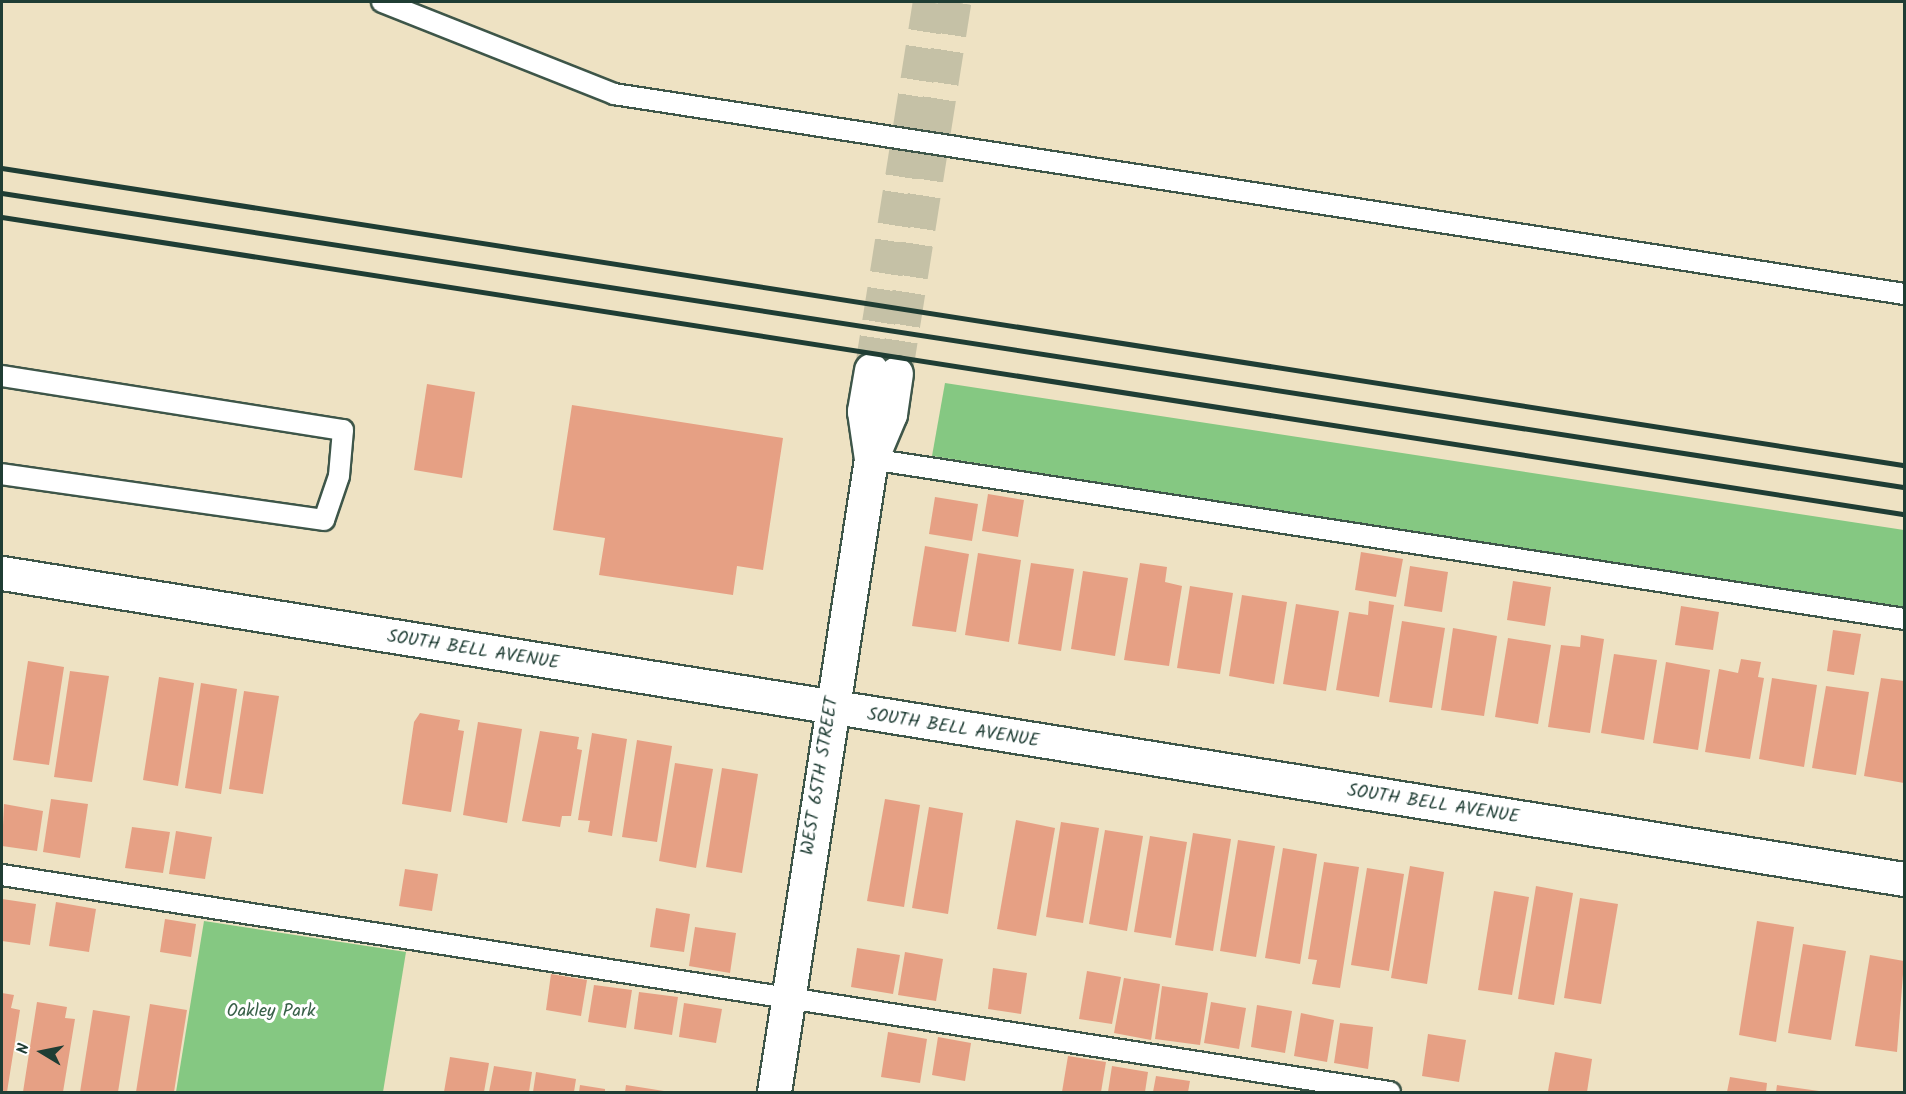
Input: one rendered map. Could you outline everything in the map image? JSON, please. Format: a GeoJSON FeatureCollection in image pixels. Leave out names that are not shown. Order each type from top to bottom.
{"type":"FeatureCollection","features":[{"type":"Feature","properties":{"kind":"street","name":"WEST 65TH STREET"},"geometry":{"type":"LineString","coordinates":[[774,1092],[871,459],[890,414],[883,371]]}},
{"type":"Feature","properties":{"kind":"street","name":"SOUTH BELL AVENUE"},"geometry":{"type":"LineString","coordinates":[[2,573],[831,710],[1905,879]]}},
{"type":"Feature","properties":{"kind":"lane"},"geometry":{"type":"LineString","coordinates":[[382,2],[614,94],[1905,294]]}},
{"type":"Feature","properties":{"kind":"lane"},"geometry":{"type":"LineString","coordinates":[[2,376],[343,430],[339,476],[324,520],[2,474]]}},
{"type":"Feature","properties":{"kind":"lane"},"geometry":{"type":"LineString","coordinates":[[871,459],[1905,618]]}},
{"type":"Feature","properties":{"kind":"lane"},"geometry":{"type":"LineString","coordinates":[[2,875],[789,996],[1390,1092]]}},
{"type":"Feature","properties":{"kind":"green space"},"geometry":{"type":"Polygon","coordinates":[[[945,383],[1904,530],[1904,608],[932,456],[945,383]]]}},
{"type":"Feature","properties":{"kind":"green space","name":"Oakley Park"},"geometry":{"type":"Polygon","coordinates":[[[204,921],[406,952],[383,1092],[176,1092],[204,921]]]}},
{"type":"Feature","properties":{"kind":"building"},"geometry":{"type":"Polygon","coordinates":[[[427,384],[475,392],[462,478],[414,470],[427,384]]]}},
{"type":"Feature","properties":{"kind":"building"},"geometry":{"type":"Polygon","coordinates":[[[572,405],[783,438],[763,570],[737,566],[733,595],[599,575],[605,538],[553,530],[572,405]]]}},
{"type":"Feature","properties":{"kind":"building"},"geometry":{"type":"Polygon","coordinates":[[[988,494],[1024,500],[1018,537],[982,531],[988,494]]]}},
{"type":"Feature","properties":{"kind":"building"},"geometry":{"type":"Polygon","coordinates":[[[935,497],[978,504],[972,541],[929,534],[935,497]]]}},
{"type":"Feature","properties":{"kind":"building"},"geometry":{"type":"Polygon","coordinates":[[[925,546],[969,554],[956,632],[912,626],[925,546]]]}},
{"type":"Feature","properties":{"kind":"building"},"geometry":{"type":"Polygon","coordinates":[[[1361,552],[1403,559],[1396,597],[1355,590],[1361,552]]]}},
{"type":"Feature","properties":{"kind":"building"},"geometry":{"type":"Polygon","coordinates":[[[978,553],[1021,560],[1009,642],[965,635],[978,553]]]}},
{"type":"Feature","properties":{"kind":"building"},"geometry":{"type":"Polygon","coordinates":[[[1031,563],[1074,569],[1061,651],[1018,644],[1031,563]]]}},
{"type":"Feature","properties":{"kind":"building"},"geometry":{"type":"Polygon","coordinates":[[[1140,563],[1167,567],[1165,582],[1182,586],[1169,666],[1124,660],[1140,563]]]}},
{"type":"Feature","properties":{"kind":"building"},"geometry":{"type":"Polygon","coordinates":[[[1410,566],[1448,572],[1442,612],[1404,606],[1410,566]]]}},
{"type":"Feature","properties":{"kind":"building"},"geometry":{"type":"Polygon","coordinates":[[[1083,571],[1128,578],[1115,656],[1071,649],[1083,571]]]}},
{"type":"Feature","properties":{"kind":"building"},"geometry":{"type":"Polygon","coordinates":[[[1513,581],[1551,587],[1545,626],[1507,620],[1513,581]]]}},
{"type":"Feature","properties":{"kind":"building"},"geometry":{"type":"Polygon","coordinates":[[[1190,586],[1233,593],[1220,674],[1177,668],[1190,586]]]}},
{"type":"Feature","properties":{"kind":"building"},"geometry":{"type":"Polygon","coordinates":[[[1242,595],[1287,602],[1274,684],[1229,676],[1242,595]]]}},
{"type":"Feature","properties":{"kind":"building"},"geometry":{"type":"Polygon","coordinates":[[[1369,601],[1394,605],[1379,697],[1336,690],[1349,612],[1368,615],[1369,601]]]}},
{"type":"Feature","properties":{"kind":"building"},"geometry":{"type":"Polygon","coordinates":[[[1296,604],[1339,611],[1326,691],[1283,684],[1296,604]]]}},
{"type":"Feature","properties":{"kind":"building"},"geometry":{"type":"Polygon","coordinates":[[[1681,606],[1719,612],[1713,650],[1675,645],[1681,606]]]}},
{"type":"Feature","properties":{"kind":"building"},"geometry":{"type":"Polygon","coordinates":[[[1402,621],[1445,628],[1432,708],[1389,702],[1402,621]]]}},
{"type":"Feature","properties":{"kind":"building"},"geometry":{"type":"Polygon","coordinates":[[[1453,628],[1497,636],[1484,716],[1441,710],[1453,628]]]}},
{"type":"Feature","properties":{"kind":"building"},"geometry":{"type":"Polygon","coordinates":[[[1833,630],[1861,634],[1854,675],[1827,671],[1833,630]]]}},
{"type":"Feature","properties":{"kind":"building"},"geometry":{"type":"Polygon","coordinates":[[[1581,635],[1604,639],[1590,733],[1548,727],[1561,645],[1580,647],[1581,635]]]}},
{"type":"Feature","properties":{"kind":"building"},"geometry":{"type":"Polygon","coordinates":[[[1508,638],[1551,645],[1538,724],[1495,717],[1508,638]]]}},
{"type":"Feature","properties":{"kind":"building"},"geometry":{"type":"Polygon","coordinates":[[[1614,654],[1657,660],[1644,740],[1601,733],[1614,654]]]}},
{"type":"Feature","properties":{"kind":"building"},"geometry":{"type":"Polygon","coordinates":[[[1741,659],[1761,662],[1758,677],[1764,678],[1750,759],[1705,752],[1719,669],[1738,673],[1741,659]]]}},
{"type":"Feature","properties":{"kind":"building"},"geometry":{"type":"Polygon","coordinates":[[[28,661],[64,667],[49,765],[13,760],[28,661]]]}},
{"type":"Feature","properties":{"kind":"building"},"geometry":{"type":"Polygon","coordinates":[[[1666,662],[1710,670],[1698,750],[1653,743],[1666,662]]]}},
{"type":"Feature","properties":{"kind":"building"},"geometry":{"type":"Polygon","coordinates":[[[70,671],[109,676],[92,782],[54,777],[70,671]]]}},
{"type":"Feature","properties":{"kind":"building"},"geometry":{"type":"Polygon","coordinates":[[[159,677],[194,683],[178,786],[143,780],[159,677]]]}},
{"type":"Feature","properties":{"kind":"building"},"geometry":{"type":"Polygon","coordinates":[[[1772,678],[1817,685],[1804,767],[1759,759],[1772,678]]]}},
{"type":"Feature","properties":{"kind":"building"},"geometry":{"type":"Polygon","coordinates":[[[1881,678],[1904,681],[1904,783],[1864,776],[1881,678]]]}},
{"type":"Feature","properties":{"kind":"building"},"geometry":{"type":"Polygon","coordinates":[[[201,683],[237,689],[221,794],[185,788],[201,683]]]}},
{"type":"Feature","properties":{"kind":"building"},"geometry":{"type":"Polygon","coordinates":[[[1826,686],[1869,692],[1856,775],[1812,768],[1826,686]]]}},
{"type":"Feature","properties":{"kind":"building"},"geometry":{"type":"Polygon","coordinates":[[[244,691],[279,696],[263,794],[229,789],[244,691]]]}},
{"type":"Feature","properties":{"kind":"building"},"geometry":{"type":"Polygon","coordinates":[[[420,713],[460,720],[458,730],[464,731],[451,812],[402,804],[414,722],[420,713]]]}},
{"type":"Feature","properties":{"kind":"building"},"geometry":{"type":"Polygon","coordinates":[[[478,722],[522,729],[507,823],[463,815],[478,722]]]}},
{"type":"Feature","properties":{"kind":"building"},"geometry":{"type":"Polygon","coordinates":[[[540,731],[579,737],[577,749],[582,750],[571,816],[562,816],[560,827],[522,821],[540,731]]]}},
{"type":"Feature","properties":{"kind":"building"},"geometry":{"type":"Polygon","coordinates":[[[592,733],[627,739],[612,836],[588,832],[590,821],[578,820],[592,733]]]}},
{"type":"Feature","properties":{"kind":"building"},"geometry":{"type":"Polygon","coordinates":[[[637,740],[672,746],[657,842],[622,837],[637,740]]]}},
{"type":"Feature","properties":{"kind":"building"},"geometry":{"type":"Polygon","coordinates":[[[675,763],[713,769],[696,868],[659,861],[675,763]]]}},
{"type":"Feature","properties":{"kind":"building"},"geometry":{"type":"Polygon","coordinates":[[[722,768],[758,774],[742,873],[706,867],[722,768]]]}},
{"type":"Feature","properties":{"kind":"building"},"geometry":{"type":"Polygon","coordinates":[[[51,799],[88,804],[80,858],[43,852],[51,799]]]}},
{"type":"Feature","properties":{"kind":"building"},"geometry":{"type":"Polygon","coordinates":[[[885,799],[920,805],[904,907],[867,901],[885,799]]]}},
{"type":"Feature","properties":{"kind":"building"},"geometry":{"type":"Polygon","coordinates":[[[4,804],[43,811],[37,851],[2,846],[4,804]]]}},
{"type":"Feature","properties":{"kind":"building"},"geometry":{"type":"Polygon","coordinates":[[[929,807],[963,813],[948,914],[912,908],[929,807]]]}},
{"type":"Feature","properties":{"kind":"building"},"geometry":{"type":"Polygon","coordinates":[[[1016,820],[1055,828],[1036,936],[997,929],[1016,820]]]}},
{"type":"Feature","properties":{"kind":"building"},"geometry":{"type":"Polygon","coordinates":[[[1061,822],[1099,828],[1083,923],[1046,917],[1061,822]]]}},
{"type":"Feature","properties":{"kind":"building"},"geometry":{"type":"Polygon","coordinates":[[[132,827],[170,832],[163,873],[125,868],[132,827]]]}},
{"type":"Feature","properties":{"kind":"building"},"geometry":{"type":"Polygon","coordinates":[[[1105,830],[1143,836],[1127,931],[1089,924],[1105,830]]]}},
{"type":"Feature","properties":{"kind":"building"},"geometry":{"type":"Polygon","coordinates":[[[176,831],[212,837],[205,879],[169,874],[176,831]]]}},
{"type":"Feature","properties":{"kind":"building"},"geometry":{"type":"Polygon","coordinates":[[[1193,833],[1231,839],[1213,951],[1175,945],[1193,833]]]}},
{"type":"Feature","properties":{"kind":"building"},"geometry":{"type":"Polygon","coordinates":[[[1150,836],[1187,842],[1171,938],[1134,932],[1150,836]]]}},
{"type":"Feature","properties":{"kind":"building"},"geometry":{"type":"Polygon","coordinates":[[[1238,840],[1275,846],[1256,957],[1220,951],[1238,840]]]}},
{"type":"Feature","properties":{"kind":"building"},"geometry":{"type":"Polygon","coordinates":[[[1283,848],[1317,854],[1300,964],[1265,958],[1283,848]]]}},
{"type":"Feature","properties":{"kind":"building"},"geometry":{"type":"Polygon","coordinates":[[[1324,862],[1359,867],[1340,988],[1312,984],[1317,960],[1308,959],[1324,862]]]}},
{"type":"Feature","properties":{"kind":"building"},"geometry":{"type":"Polygon","coordinates":[[[1410,866],[1444,872],[1427,984],[1391,978],[1410,866]]]}},
{"type":"Feature","properties":{"kind":"building"},"geometry":{"type":"Polygon","coordinates":[[[1367,868],[1404,874],[1389,971],[1351,965],[1367,868]]]}},
{"type":"Feature","properties":{"kind":"building"},"geometry":{"type":"Polygon","coordinates":[[[405,869],[438,874],[432,911],[399,906],[405,869]]]}},
{"type":"Feature","properties":{"kind":"building"},"geometry":{"type":"Polygon","coordinates":[[[1536,886],[1573,893],[1554,1005],[1518,999],[1536,886]]]}},
{"type":"Feature","properties":{"kind":"building"},"geometry":{"type":"Polygon","coordinates":[[[1494,891],[1529,897],[1512,995],[1478,990],[1494,891]]]}},
{"type":"Feature","properties":{"kind":"building"},"geometry":{"type":"Polygon","coordinates":[[[1580,898],[1618,904],[1601,1004],[1564,998],[1580,898]]]}},
{"type":"Feature","properties":{"kind":"building"},"geometry":{"type":"Polygon","coordinates":[[[2,899],[36,904],[30,945],[2,941],[2,899]]]}},
{"type":"Feature","properties":{"kind":"building"},"geometry":{"type":"Polygon","coordinates":[[[56,902],[96,909],[89,952],[49,946],[56,902]]]}},
{"type":"Feature","properties":{"kind":"building"},"geometry":{"type":"Polygon","coordinates":[[[656,908],[690,914],[684,952],[650,947],[656,908]]]}},
{"type":"Feature","properties":{"kind":"building"},"geometry":{"type":"Polygon","coordinates":[[[165,919],[196,924],[191,957],[160,952],[165,919]]]}},
{"type":"Feature","properties":{"kind":"building"},"geometry":{"type":"Polygon","coordinates":[[[1757,921],[1794,927],[1776,1042],[1739,1035],[1757,921]]]}},
{"type":"Feature","properties":{"kind":"building"},"geometry":{"type":"Polygon","coordinates":[[[695,927],[736,933],[730,973],[689,966],[695,927]]]}},
{"type":"Feature","properties":{"kind":"building"},"geometry":{"type":"Polygon","coordinates":[[[1803,944],[1846,951],[1831,1040],[1788,1033],[1803,944]]]}},
{"type":"Feature","properties":{"kind":"building"},"geometry":{"type":"Polygon","coordinates":[[[857,948],[900,955],[893,994],[851,987],[857,948]]]}},
{"type":"Feature","properties":{"kind":"building"},"geometry":{"type":"Polygon","coordinates":[[[905,952],[943,959],[936,1001],[898,995],[905,952]]]}},
{"type":"Feature","properties":{"kind":"building"},"geometry":{"type":"Polygon","coordinates":[[[1870,955],[1904,961],[1897,1052],[1855,1046],[1870,955]]]}},
{"type":"Feature","properties":{"kind":"building"},"geometry":{"type":"Polygon","coordinates":[[[993,968],[1027,973],[1021,1014],[988,1009],[993,968]]]}},
{"type":"Feature","properties":{"kind":"building"},"geometry":{"type":"Polygon","coordinates":[[[1087,971],[1121,977],[1112,1024],[1079,1019],[1087,971]]]}},
{"type":"Feature","properties":{"kind":"building"},"geometry":{"type":"Polygon","coordinates":[[[551,974],[587,980],[581,1016],[546,1010],[551,974]]]}},
{"type":"Feature","properties":{"kind":"building"},"geometry":{"type":"Polygon","coordinates":[[[1124,978],[1160,984],[1151,1040],[1114,1033],[1124,978]]]}},
{"type":"Feature","properties":{"kind":"building"},"geometry":{"type":"Polygon","coordinates":[[[594,985],[632,990],[626,1028],[588,1022],[594,985]]]}},
{"type":"Feature","properties":{"kind":"building"},"geometry":{"type":"Polygon","coordinates":[[[1162,986],[1208,993],[1200,1045],[1155,1039],[1162,986]]]}},
{"type":"Feature","properties":{"kind":"building"},"geometry":{"type":"Polygon","coordinates":[[[639,992],[678,997],[672,1035],[634,1029],[639,992]]]}},
{"type":"Feature","properties":{"kind":"building"},"geometry":{"type":"Polygon","coordinates":[[[2,993],[14,995],[11,1008],[20,1010],[7,1092],[2,1092],[2,993]]]}},
{"type":"Feature","properties":{"kind":"building"},"geometry":{"type":"Polygon","coordinates":[[[37,1002],[67,1007],[65,1018],[75,1019],[63,1092],[23,1092],[37,1002]]]}},
{"type":"Feature","properties":{"kind":"building"},"geometry":{"type":"Polygon","coordinates":[[[1211,1002],[1246,1008],[1239,1049],[1204,1043],[1211,1002]]]}},
{"type":"Feature","properties":{"kind":"building"},"geometry":{"type":"Polygon","coordinates":[[[684,1003],[722,1009],[716,1043],[679,1037],[684,1003]]]}},
{"type":"Feature","properties":{"kind":"building"},"geometry":{"type":"Polygon","coordinates":[[[150,1004],[187,1010],[174,1092],[136,1092],[150,1004]]]}},
{"type":"Feature","properties":{"kind":"building"},"geometry":{"type":"Polygon","coordinates":[[[1257,1005],[1292,1011],[1285,1053],[1251,1047],[1257,1005]]]}},
{"type":"Feature","properties":{"kind":"building"},"geometry":{"type":"Polygon","coordinates":[[[93,1010],[130,1016],[118,1092],[80,1092],[93,1010]]]}},
{"type":"Feature","properties":{"kind":"building"},"geometry":{"type":"Polygon","coordinates":[[[1301,1013],[1334,1020],[1327,1062],[1294,1056],[1301,1013]]]}},
{"type":"Feature","properties":{"kind":"building"},"geometry":{"type":"Polygon","coordinates":[[[1340,1023],[1373,1027],[1368,1069],[1334,1063],[1340,1023]]]}},
{"type":"Feature","properties":{"kind":"building"},"geometry":{"type":"Polygon","coordinates":[[[888,1032],[927,1039],[920,1083],[881,1077],[888,1032]]]}},
{"type":"Feature","properties":{"kind":"building"},"geometry":{"type":"Polygon","coordinates":[[[1428,1034],[1466,1040],[1459,1082],[1422,1076],[1428,1034]]]}},
{"type":"Feature","properties":{"kind":"building"},"geometry":{"type":"Polygon","coordinates":[[[938,1037],[971,1043],[965,1081],[932,1075],[938,1037]]]}},
{"type":"Feature","properties":{"kind":"building"},"geometry":{"type":"Polygon","coordinates":[[[1555,1052],[1592,1059],[1587,1092],[1548,1091],[1555,1052]]]}},
{"type":"Feature","properties":{"kind":"building"},"geometry":{"type":"Polygon","coordinates":[[[1068,1056],[1106,1062],[1101,1092],[1062,1092],[1068,1056]]]}},
{"type":"Feature","properties":{"kind":"building"},"geometry":{"type":"Polygon","coordinates":[[[450,1057],[489,1063],[484,1092],[444,1092],[450,1057]]]}},
{"type":"Feature","properties":{"kind":"building"},"geometry":{"type":"Polygon","coordinates":[[[494,1066],[532,1072],[529,1092],[489,1092],[494,1066]]]}},
{"type":"Feature","properties":{"kind":"building"},"geometry":{"type":"Polygon","coordinates":[[[1112,1066],[1148,1072],[1145,1092],[1108,1092],[1112,1066]]]}},
{"type":"Feature","properties":{"kind":"building"},"geometry":{"type":"Polygon","coordinates":[[[536,1072],[576,1079],[574,1092],[533,1092],[536,1072]]]}},
{"type":"Feature","properties":{"kind":"building"},"geometry":{"type":"Polygon","coordinates":[[[1156,1076],[1190,1081],[1188,1092],[1153,1092],[1156,1076]]]}},
{"type":"Feature","properties":{"kind":"building"},"geometry":{"type":"Polygon","coordinates":[[[1730,1077],[1767,1083],[1766,1092],[1727,1092],[1730,1077]]]}},
{"type":"Feature","properties":{"kind":"building"},"geometry":{"type":"Polygon","coordinates":[[[580,1085],[605,1089],[605,1092],[579,1092],[580,1085]]]}},
{"type":"Feature","properties":{"kind":"building"},"geometry":{"type":"Polygon","coordinates":[[[626,1085],[664,1091],[664,1092],[625,1092],[626,1085]]]}},
{"type":"Feature","properties":{"kind":"building"},"geometry":{"type":"Polygon","coordinates":[[[1777,1085],[1819,1091],[1819,1092],[1776,1092],[1777,1085]]]}},
{"type":"Feature","properties":{"kind":"tunnel"},"geometry":{"type":"LineString","coordinates":[[871,370],[929,2]]}},
{"type":"Feature","properties":{"kind":"tunnel"},"geometry":{"type":"LineString","coordinates":[[896,373],[955,2]]}},
{"type":"Feature","properties":{"kind":"railway"},"geometry":{"type":"LineString","coordinates":[[2,168],[1904,465]]}},
{"type":"Feature","properties":{"kind":"railway"},"geometry":{"type":"LineString","coordinates":[[2,193],[1904,487]]}},
{"type":"Feature","properties":{"kind":"railway"},"geometry":{"type":"LineString","coordinates":[[2,217],[1904,514]]}}]}
